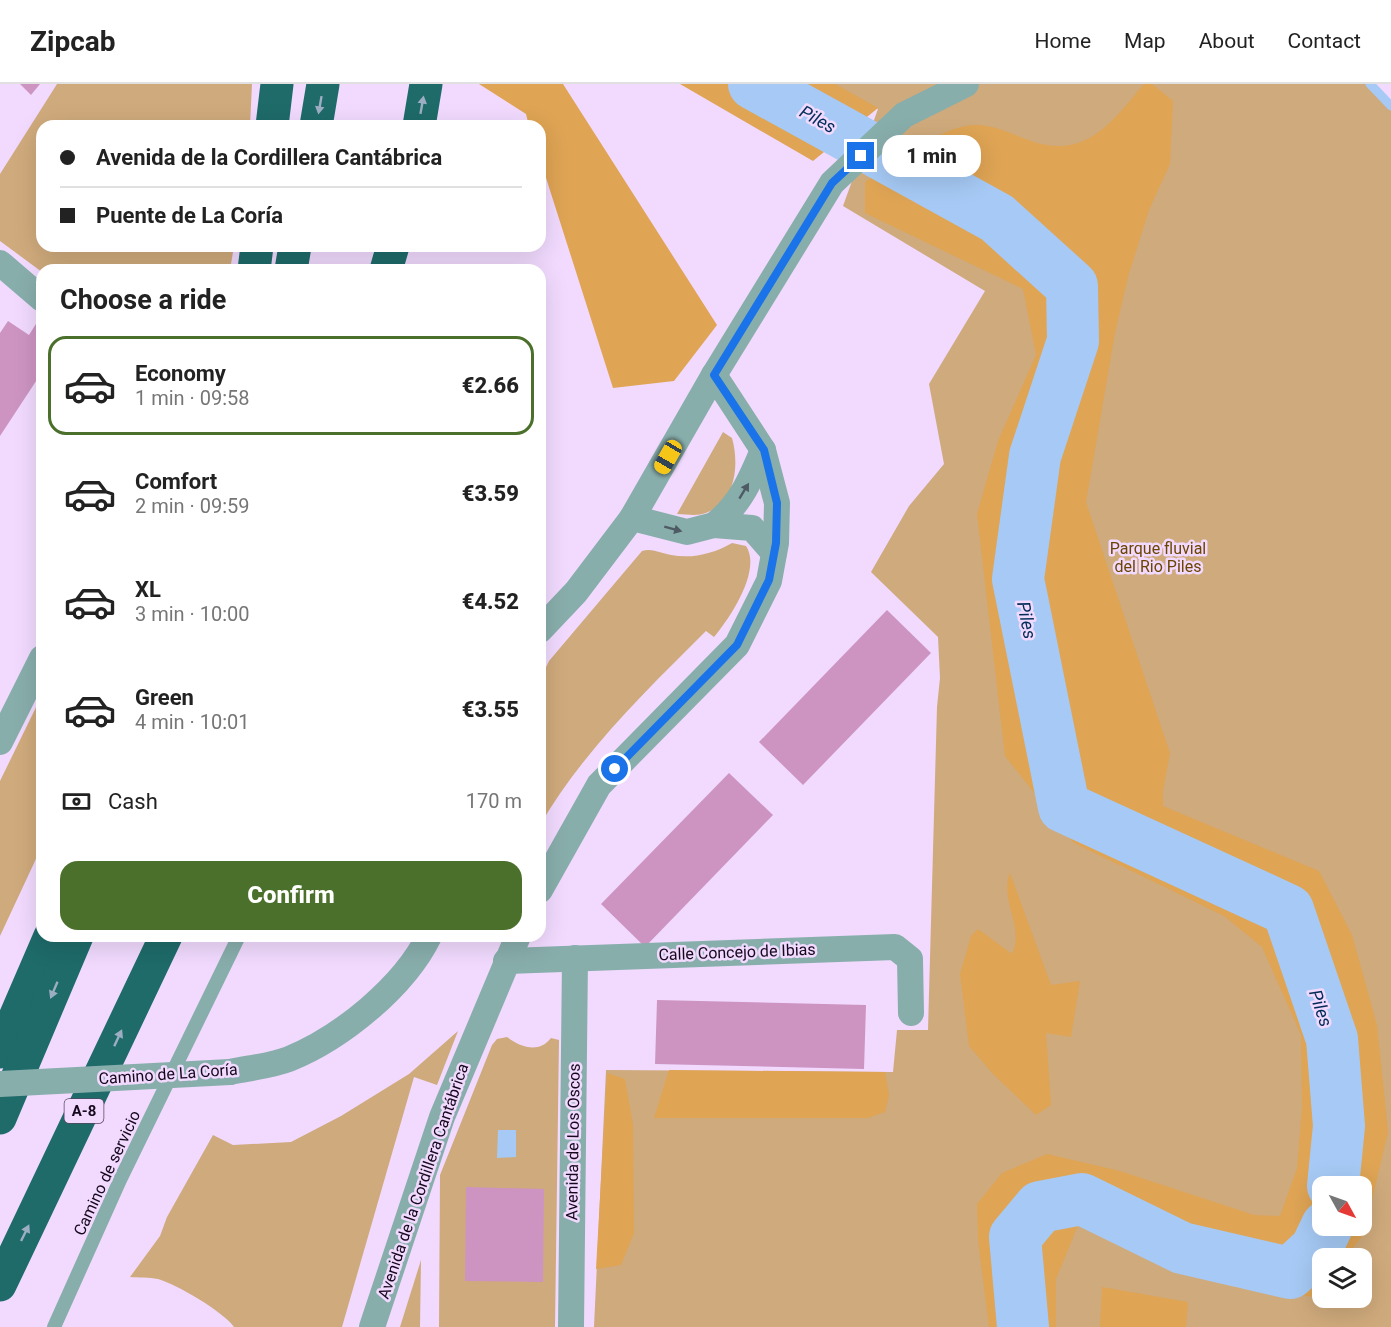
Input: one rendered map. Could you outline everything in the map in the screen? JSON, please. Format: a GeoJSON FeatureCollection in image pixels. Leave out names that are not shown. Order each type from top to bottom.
{"type":"FeatureCollection","features":[{"type":"Feature","properties":{"kind":"highway"},"geometry":{"type":"LineString","coordinates":[[273,120],[277,84]]}},
{"type":"Feature","properties":{"kind":"highway"},"geometry":{"type":"LineString","coordinates":[[317,120],[323,84]]}},
{"type":"Feature","properties":{"kind":"highway"},"geometry":{"type":"LineString","coordinates":[[398,120],[404,84]]}},
{"type":"Feature","properties":{"kind":"highway"},"geometry":{"type":"LineString","coordinates":[[420,120],[426,84]]}},
{"type":"Feature","properties":{"kind":"highway"},"geometry":{"type":"LineString","coordinates":[[0,1052],[47,942]]}},
{"type":"Feature","properties":{"kind":"highway"},"geometry":{"type":"LineString","coordinates":[[0,1118],[74,942]]}},
{"type":"Feature","properties":{"kind":"highway","name":"A-8"},"geometry":{"type":"LineString","coordinates":[[0,1285],[163,942]]}},
{"type":"Feature","properties":{"kind":"street"},"geometry":{"type":"LineString","coordinates":[[546,624],[576,592],[632,518],[714,375],[832,183],[904,115],[966,84]]}},
{"type":"Feature","properties":{"kind":"street"},"geometry":{"type":"LineString","coordinates":[[0,263],[36,294]]}},
{"type":"Feature","properties":{"kind":"street"},"geometry":{"type":"LineString","coordinates":[[546,879],[599,785],[737,645],[769,580],[774,553],[777,503],[764,450],[714,375]]}},
{"type":"Feature","properties":{"kind":"street"},"geometry":{"type":"LineString","coordinates":[[714,525],[737,503],[764,450]]}},
{"type":"Feature","properties":{"kind":"street"},"geometry":{"type":"LineString","coordinates":[[632,518],[687,532],[714,525],[752,528],[774,553]]}},
{"type":"Feature","properties":{"kind":"street"},"geometry":{"type":"LineString","coordinates":[[0,742],[36,670]]}},
{"type":"Feature","properties":{"kind":"street","name":"Camino de La Coría"},"geometry":{"type":"LineString","coordinates":[[0,1084],[230,1072],[288,1059],[337,1034],[397,984],[425,942]]}},
{"type":"Feature","properties":{"kind":"street","name":"Avenida de la Cordillera Cantábrica"},"geometry":{"type":"LineString","coordinates":[[372,1327],[442,1117],[515,942]]}},
{"type":"Feature","properties":{"kind":"street","name":"Calle Concejo de Ibias"},"geometry":{"type":"LineString","coordinates":[[506,961],[895,947],[910,959],[910,1013]]}},
{"type":"Feature","properties":{"kind":"street","name":"Avenida de Los Oscos"},"geometry":{"type":"LineString","coordinates":[[572,1327],[575,958]]}},
{"type":"Feature","properties":{"kind":"lane","name":"Camino de servicio"},"geometry":{"type":"LineString","coordinates":[[54,1327],[120,1180],[236,942]]}},
{"type":"Feature","properties":{"kind":"green space"},"geometry":{"type":"Polygon","coordinates":[[[57,84],[252,84],[250,120],[36,120],[36,252],[233,252],[231,264],[36,264],[36,268],[0,241],[0,174],[57,84]]]}},
{"type":"Feature","properties":{"kind":"green space","name":"Parque fluvial del Rio Piles"},"geometry":{"type":"Polygon","coordinates":[[[831,84],[1368,84],[1391,105],[1391,1327],[594,1327],[606,1070],[893,1072],[897,1030],[928,1030],[937,707],[940,678],[938,637],[871,572],[909,506],[944,464],[929,384],[985,291],[843,206],[878,109],[831,84]]]}},
{"type":"Feature","properties":{"kind":"green space"},"geometry":{"type":"Polygon","coordinates":[[[723,432],[732,438],[735,461],[735,472],[728,494],[713,510],[693,515],[677,514],[723,432]]]}},
{"type":"Feature","properties":{"kind":"green space"},"geometry":{"type":"Polygon","coordinates":[[[732,543],[746,546],[750,556],[747,580],[728,618],[714,637],[706,631],[617,723],[576,772],[546,815],[546,667],[549,661],[642,551],[653,550],[671,555],[695,556],[732,543]]]}},
{"type":"Feature","properties":{"kind":"green space"},"geometry":{"type":"Polygon","coordinates":[[[36,707],[36,859],[0,936],[0,781],[36,707]]]}},
{"type":"Feature","properties":{"kind":"green space"},"geometry":{"type":"Polygon","coordinates":[[[458,1031],[437,1085],[414,1077],[342,1327],[234,1327],[199,1299],[176,1286],[158,1279],[130,1277],[160,1236],[167,1217],[213,1135],[233,1145],[291,1142],[341,1116],[409,1074],[458,1031]]]}},
{"type":"Feature","properties":{"kind":"green space"},"geometry":{"type":"Polygon","coordinates":[[[507,1037],[518,1044],[529,1047],[541,1046],[551,1038],[559,1040],[555,1327],[439,1327],[440,1175],[492,1045],[497,1039],[507,1037]]]}},
{"type":"Feature","properties":{"kind":"green space"},"geometry":{"type":"Polygon","coordinates":[[[421,1260],[420,1327],[400,1327],[421,1260]]]}},
{"type":"Feature","properties":{"kind":"shaded area"},"geometry":{"type":"Polygon","coordinates":[[[479,84],[563,84],[717,325],[674,381],[613,388],[546,178],[546,120],[528,120],[526,114],[479,84]]]}},
{"type":"Feature","properties":{"kind":"shaded area"},"geometry":{"type":"Polygon","coordinates":[[[680,84],[835,84],[878,108],[813,161],[680,84]]]}},
{"type":"Feature","properties":{"kind":"shaded area"},"geometry":{"type":"Polygon","coordinates":[[[1144,84],[1152,84],[1173,101],[1170,164],[1149,210],[1128,277],[1115,333],[1086,502],[1170,753],[1163,791],[1163,806],[1319,871],[1352,935],[1377,1025],[1388,1132],[1372,1200],[1372,1176],[1312,1176],[1312,1236],[1362,1236],[1353,1248],[1312,1248],[1312,1297],[1237,1288],[1196,1267],[1161,1256],[1079,1223],[1056,1279],[1056,1327],[989,1327],[978,1240],[977,1204],[1002,1173],[1047,1154],[1120,1171],[1254,1215],[1280,1216],[1297,1168],[1302,1107],[1301,1035],[1262,947],[1224,916],[1074,843],[1005,756],[977,514],[998,441],[1036,355],[1023,289],[865,213],[865,182],[917,147],[946,132],[960,127],[981,125],[1050,146],[1067,145],[1096,134],[1121,112],[1144,84]]]}},
{"type":"Feature","properties":{"kind":"shaded area"},"geometry":{"type":"Polygon","coordinates":[[[1010,873],[1051,985],[1080,981],[1071,1037],[1046,1033],[1051,1105],[1036,1115],[993,1074],[969,1046],[960,974],[971,936],[978,929],[1012,954],[1016,934],[1007,883],[1010,873]]]}},
{"type":"Feature","properties":{"kind":"shaded area"},"geometry":{"type":"Polygon","coordinates":[[[669,1070],[885,1072],[889,1095],[885,1112],[868,1118],[654,1118],[669,1070]]]}},
{"type":"Feature","properties":{"kind":"shaded area"},"geometry":{"type":"Polygon","coordinates":[[[607,1073],[625,1079],[633,1125],[634,1233],[621,1265],[596,1269],[607,1073]]]}},
{"type":"Feature","properties":{"kind":"shaded area"},"geometry":{"type":"Polygon","coordinates":[[[1102,1287],[1188,1302],[1186,1327],[1100,1327],[1102,1287]]]}},
{"type":"Feature","properties":{"kind":"water"},"geometry":{"type":"Polygon","coordinates":[[[498,1130],[516,1130],[516,1157],[497,1158],[498,1130]]]}},
{"type":"Feature","properties":{"kind":"building"},"geometry":{"type":"Polygon","coordinates":[[[20,84],[40,84],[31,95],[20,84]]]}},
{"type":"Feature","properties":{"kind":"building"},"geometry":{"type":"Polygon","coordinates":[[[8,321],[29,335],[36,324],[36,381],[0,436],[0,333],[8,321]]]}},
{"type":"Feature","properties":{"kind":"building"},"geometry":{"type":"Polygon","coordinates":[[[887,610],[931,653],[803,785],[759,742],[887,610]]]}},
{"type":"Feature","properties":{"kind":"building"},"geometry":{"type":"Polygon","coordinates":[[[729,773],[773,815],[645,947],[601,904],[729,773]]]}},
{"type":"Feature","properties":{"kind":"building"},"geometry":{"type":"Polygon","coordinates":[[[657,1000],[866,1005],[864,1069],[655,1064],[657,1000]]]}},
{"type":"Feature","properties":{"kind":"building"},"geometry":{"type":"Polygon","coordinates":[[[466,1187],[544,1189],[543,1282],[465,1281],[466,1187]]]}},
{"type":"Feature","properties":{"kind":"waterway","name":"Piles"},"geometry":{"type":"LineString","coordinates":[[754,84],[997,218],[1072,286],[1073,341],[1035,456],[1018,579],[1064,807],[1288,910],[1332,1039],[1339,1126],[1334,1176]]}},
{"type":"Feature","properties":{"kind":"waterway"},"geometry":{"type":"LineString","coordinates":[[1370,84],[1391,106]]}},
{"type":"Feature","properties":{"kind":"waterway","name":"Piles"},"geometry":{"type":"LineString","coordinates":[[1023,1327],[1015,1237],[1040,1207],[1082,1199],[1182,1248],[1290,1273],[1316,1249],[1322,1236]]}},
{"type":"Feature","properties":{"kind":"route"},"geometry":{"type":"LineString","coordinates":[[615,769],[737,645],[769,580],[776,543],[777,503],[764,450],[714,375],[832,183],[861,156]]}}]}
